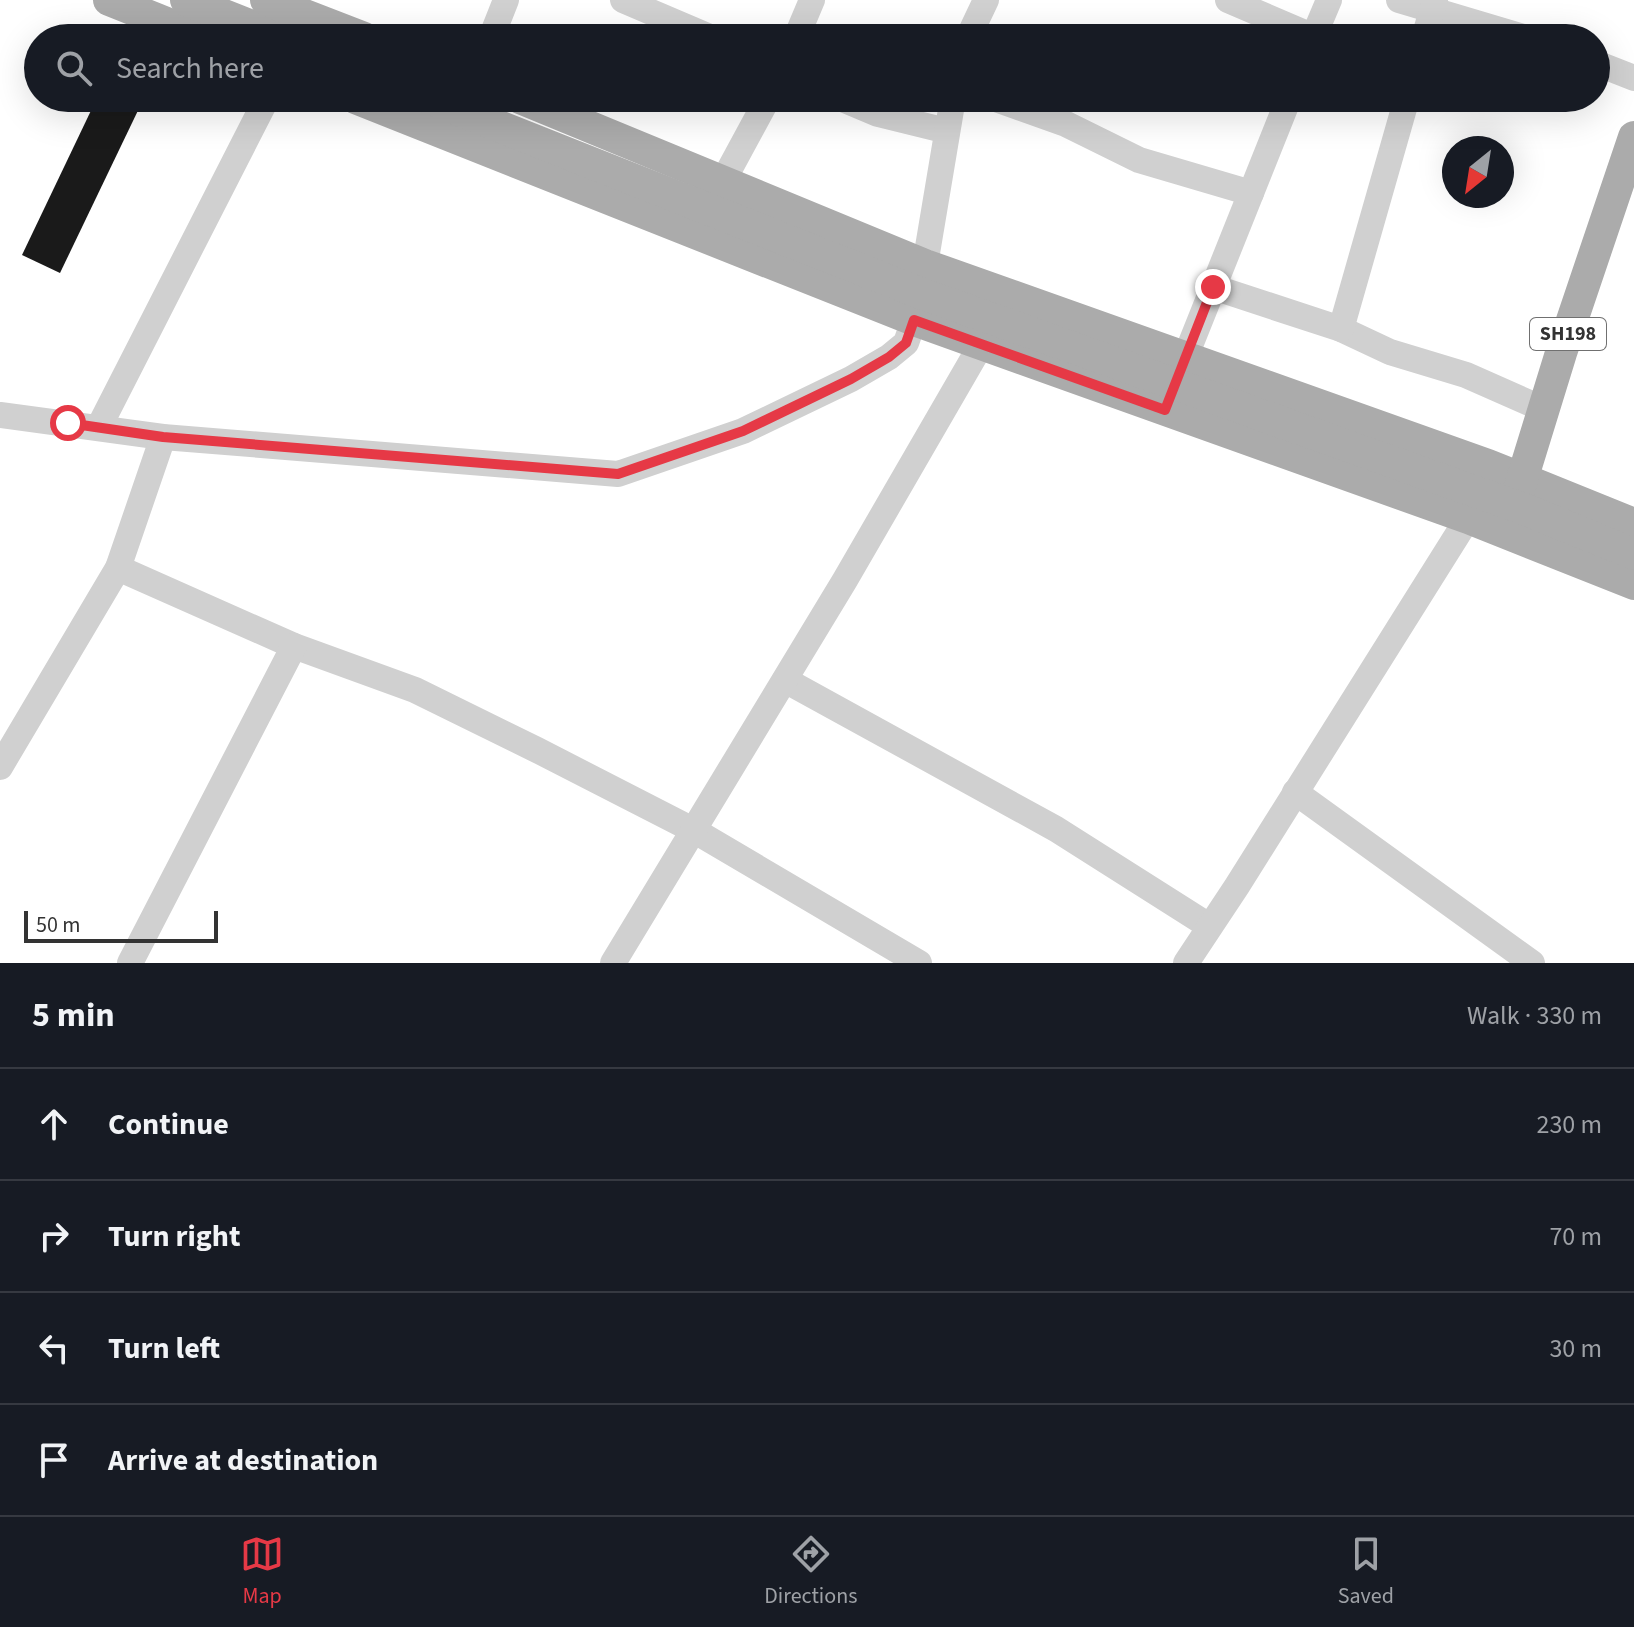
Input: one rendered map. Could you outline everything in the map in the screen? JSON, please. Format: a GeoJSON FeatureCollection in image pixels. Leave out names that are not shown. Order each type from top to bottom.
{"type":"FeatureCollection","features":[{"type":"Feature","properties":{"kind":"main road"},"geometry":{"type":"LineString","coordinates":[[109,0],[169,24]]}},
{"type":"Feature","properties":{"kind":"main road"},"geometry":{"type":"LineString","coordinates":[[186,0],[247,24]]}},
{"type":"Feature","properties":{"kind":"main road"},"geometry":{"type":"LineString","coordinates":[[266,0],[304,18]]}},
{"type":"Feature","properties":{"kind":"main road"},"geometry":{"type":"LineString","coordinates":[[390,112],[914,320],[1468,518],[1634,584]]}},
{"type":"Feature","properties":{"kind":"main road"},"geometry":{"type":"LineString","coordinates":[[463,112],[920,293],[1524,509],[1634,554]]}},
{"type":"Feature","properties":{"kind":"main road"},"geometry":{"type":"LineString","coordinates":[[553,112],[925,265],[1523,478],[1634,524]]}},
{"type":"Feature","properties":{"kind":"main road","name":"SH198"},"geometry":{"type":"LineString","coordinates":[[1505,533],[1634,137]]}},
{"type":"Feature","properties":{"kind":"street"},"geometry":{"type":"LineString","coordinates":[[497,24],[506,0]]}},
{"type":"Feature","properties":{"kind":"street"},"geometry":{"type":"LineString","coordinates":[[623,0],[679,24]]}},
{"type":"Feature","properties":{"kind":"street"},"geometry":{"type":"LineString","coordinates":[[802,24],[812,0]]}},
{"type":"Feature","properties":{"kind":"street"},"geometry":{"type":"LineString","coordinates":[[975,24],[986,0]]}},
{"type":"Feature","properties":{"kind":"street"},"geometry":{"type":"LineString","coordinates":[[1228,0],[1282,24]]}},
{"type":"Feature","properties":{"kind":"street"},"geometry":{"type":"LineString","coordinates":[[1320,24],[1329,0]]}},
{"type":"Feature","properties":{"kind":"street"},"geometry":{"type":"LineString","coordinates":[[1399,0],[1434,5],[1488,24]]}},
{"type":"Feature","properties":{"kind":"street"},"geometry":{"type":"LineString","coordinates":[[1610,69],[1634,78]]}},
{"type":"Feature","properties":{"kind":"street"},"geometry":{"type":"LineString","coordinates":[[99,427],[260,112]]}},
{"type":"Feature","properties":{"kind":"street"},"geometry":{"type":"LineString","coordinates":[[722,183],[760,112]]}},
{"type":"Feature","properties":{"kind":"street"},"geometry":{"type":"LineString","coordinates":[[873,112],[947,131]]}},
{"type":"Feature","properties":{"kind":"street"},"geometry":{"type":"LineString","coordinates":[[0,415],[163,437],[618,474],[743,431],[851,379],[889,357],[906,343],[925,265],[950,112]]}},
{"type":"Feature","properties":{"kind":"street"},"geometry":{"type":"LineString","coordinates":[[1032,112],[1066,124],[1139,160],[1251,193]]}},
{"type":"Feature","properties":{"kind":"street"},"geometry":{"type":"LineString","coordinates":[[1165,410],[1283,112]]}},
{"type":"Feature","properties":{"kind":"street"},"geometry":{"type":"LineString","coordinates":[[1341,329],[1403,112]]}},
{"type":"Feature","properties":{"kind":"street"},"geometry":{"type":"LineString","coordinates":[[1213,287],[1341,329],[1390,352],[1466,375],[1543,409]]}},
{"type":"Feature","properties":{"kind":"street"},"geometry":{"type":"LineString","coordinates":[[613,963],[785,680],[981,345]]}},
{"type":"Feature","properties":{"kind":"street"},"geometry":{"type":"LineString","coordinates":[[0,767],[118,568],[163,437]]}},
{"type":"Feature","properties":{"kind":"street"},"geometry":{"type":"LineString","coordinates":[[1186,963],[1468,518]]}},
{"type":"Feature","properties":{"kind":"street"},"geometry":{"type":"LineString","coordinates":[[118,568],[294,646],[415,690],[695,831],[919,963]]}},
{"type":"Feature","properties":{"kind":"street"},"geometry":{"type":"LineString","coordinates":[[130,963],[294,646]]}},
{"type":"Feature","properties":{"kind":"street"},"geometry":{"type":"LineString","coordinates":[[785,680],[1056,829],[1209,926]]}},
{"type":"Feature","properties":{"kind":"street"},"geometry":{"type":"LineString","coordinates":[[1295,792],[1532,963]]}},
{"type":"Feature","properties":{"kind":"building"},"geometry":{"type":"Polygon","coordinates":[[[90,112],[137,112],[60,273],[22,255],[90,112]]]}},
{"type":"Feature","properties":{"kind":"route"},"geometry":{"type":"LineString","coordinates":[[68,423],[163,437],[618,474],[743,431],[851,379],[889,357],[906,343],[914,320],[1165,410],[1213,287]]}}]}
